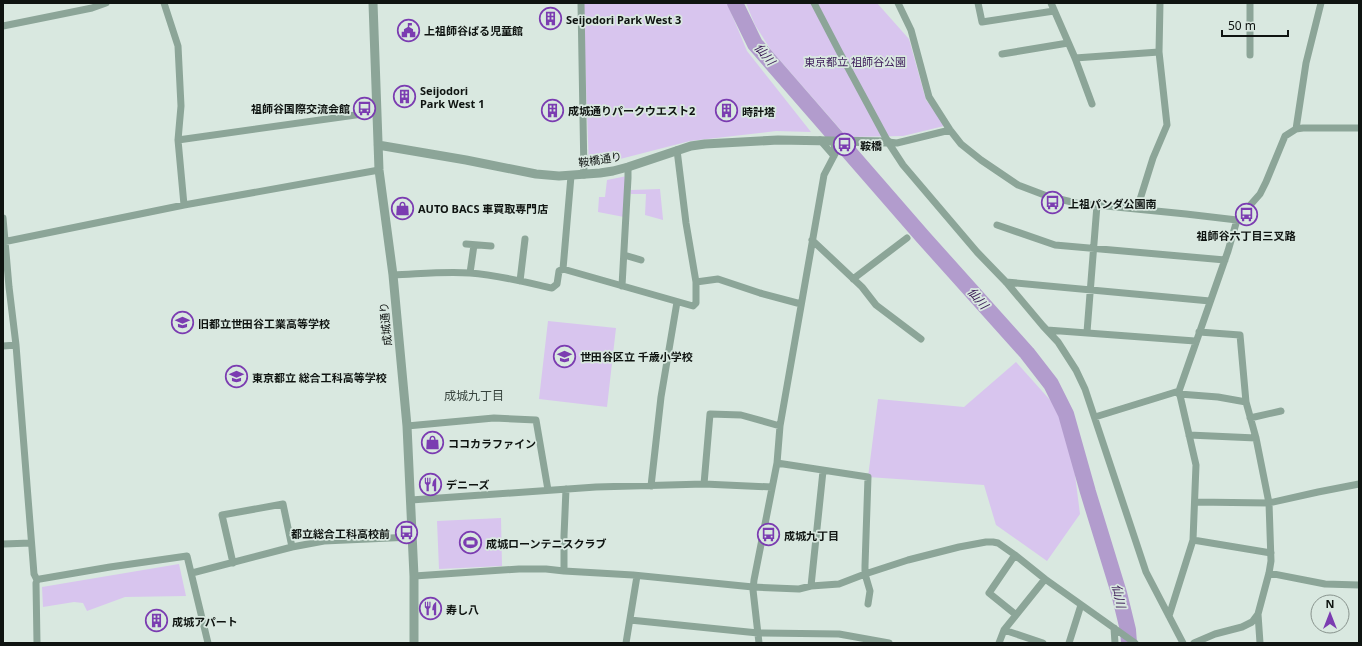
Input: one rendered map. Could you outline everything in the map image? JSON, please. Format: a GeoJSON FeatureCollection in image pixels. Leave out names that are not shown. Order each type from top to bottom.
{"type":"FeatureCollection","features":[{"type":"Feature","properties":{"kind":"street"},"geometry":{"type":"LineString","coordinates":[[3,26],[92,8],[106,3]]}},
{"type":"Feature","properties":{"kind":"street"},"geometry":{"type":"LineString","coordinates":[[164,3],[178,46],[181,106],[178,140],[184,205]]}},
{"type":"Feature","properties":{"kind":"street","name":"成城通り"},"geometry":{"type":"LineString","coordinates":[[373,3],[379,170],[393,275],[407,426],[414,576],[414,643]]}},
{"type":"Feature","properties":{"kind":"street"},"geometry":{"type":"LineString","coordinates":[[580,3],[584,175]]}},
{"type":"Feature","properties":{"kind":"street"},"geometry":{"type":"LineString","coordinates":[[814,3],[888,142],[903,164],[977,252],[1006,282],[1047,330],[1066,353],[1077,372],[1095,417],[1146,572],[1183,643]]}},
{"type":"Feature","properties":{"kind":"street"},"geometry":{"type":"LineString","coordinates":[[898,3],[911,30],[929,97],[950,130],[966,148],[1018,185],[1060,200],[1237,220]]}},
{"type":"Feature","properties":{"kind":"street"},"geometry":{"type":"LineString","coordinates":[[978,3],[982,22],[1054,11]]}},
{"type":"Feature","properties":{"kind":"street"},"geometry":{"type":"LineString","coordinates":[[1051,3],[1075,58],[1092,104]]}},
{"type":"Feature","properties":{"kind":"street"},"geometry":{"type":"LineString","coordinates":[[1137,209],[1153,158],[1167,125],[1159,52],[1160,3]]}},
{"type":"Feature","properties":{"kind":"street"},"geometry":{"type":"LineString","coordinates":[[1250,3],[1250,54]]}},
{"type":"Feature","properties":{"kind":"street"},"geometry":{"type":"LineString","coordinates":[[1296,129],[1306,63],[1321,3]]}},
{"type":"Feature","properties":{"kind":"street"},"geometry":{"type":"LineString","coordinates":[[1002,54],[1068,43]]}},
{"type":"Feature","properties":{"kind":"street"},"geometry":{"type":"LineString","coordinates":[[1075,58],[1159,52]]}},
{"type":"Feature","properties":{"kind":"street"},"geometry":{"type":"LineString","coordinates":[[178,140],[377,112]]}},
{"type":"Feature","properties":{"kind":"street"},"geometry":{"type":"LineString","coordinates":[[1168,616],[1194,540],[1196,466],[1179,393],[1195,341],[1225,260],[1237,220],[1260,194],[1284,136],[1296,129],[1313,127],[1359,128]]}},
{"type":"Feature","properties":{"kind":"street"},"geometry":{"type":"LineString","coordinates":[[888,142],[897,143],[950,130]]}},
{"type":"Feature","properties":{"kind":"street","name":"鞍橋通り"},"geometry":{"type":"LineString","coordinates":[[378,145],[451,157],[536,174],[571,176],[600,173],[628,167],[691,146],[705,144],[757,140],[888,142]]}},
{"type":"Feature","properties":{"kind":"street"},"geometry":{"type":"LineString","coordinates":[[822,140],[835,155]]}},
{"type":"Feature","properties":{"kind":"street"},"geometry":{"type":"LineString","coordinates":[[759,643],[753,587],[777,463],[780,426],[816,217],[824,175],[835,155],[834,141]]}},
{"type":"Feature","properties":{"kind":"street"},"geometry":{"type":"LineString","coordinates":[[563,269],[677,302],[693,306],[696,303],[696,282],[686,223],[678,150]]}},
{"type":"Feature","properties":{"kind":"street"},"geometry":{"type":"LineString","coordinates":[[622,286],[628,167]]}},
{"type":"Feature","properties":{"kind":"street"},"geometry":{"type":"LineString","coordinates":[[5,242],[184,205],[379,170]]}},
{"type":"Feature","properties":{"kind":"street"},"geometry":{"type":"LineString","coordinates":[[393,275],[470,273],[552,288],[557,284],[559,271],[563,269],[571,176]]}},
{"type":"Feature","properties":{"kind":"street"},"geometry":{"type":"LineString","coordinates":[[1086,332],[1097,205]]}},
{"type":"Feature","properties":{"kind":"street"},"geometry":{"type":"LineString","coordinates":[[3,218],[6,288],[16,345],[34,574],[37,580],[37,643]]}},
{"type":"Feature","properties":{"kind":"street"},"geometry":{"type":"LineString","coordinates":[[996,225],[1055,244],[1225,260]]}},
{"type":"Feature","properties":{"kind":"street"},"geometry":{"type":"LineString","coordinates":[[853,279],[908,238]]}},
{"type":"Feature","properties":{"kind":"street"},"geometry":{"type":"LineString","coordinates":[[520,281],[525,239]]}},
{"type":"Feature","properties":{"kind":"street"},"geometry":{"type":"LineString","coordinates":[[812,240],[862,287],[876,306],[921,339]]}},
{"type":"Feature","properties":{"kind":"street"},"geometry":{"type":"LineString","coordinates":[[466,244],[491,246]]}},
{"type":"Feature","properties":{"kind":"street"},"geometry":{"type":"LineString","coordinates":[[470,273],[474,244]]}},
{"type":"Feature","properties":{"kind":"street"},"geometry":{"type":"LineString","coordinates":[[624,256],[641,260]]}},
{"type":"Feature","properties":{"kind":"street"},"geometry":{"type":"LineString","coordinates":[[696,282],[718,279],[760,293],[801,304]]}},
{"type":"Feature","properties":{"kind":"street"},"geometry":{"type":"LineString","coordinates":[[1006,282],[1210,301]]}},
{"type":"Feature","properties":{"kind":"street"},"geometry":{"type":"LineString","coordinates":[[651,486],[660,397],[677,302]]}},
{"type":"Feature","properties":{"kind":"street"},"geometry":{"type":"LineString","coordinates":[[1047,330],[1195,341]]}},
{"type":"Feature","properties":{"kind":"street"},"geometry":{"type":"LineString","coordinates":[[1199,332],[1240,336],[1246,402],[1256,438],[1269,503],[1271,553],[1269,573],[1258,614],[1260,643]]}},
{"type":"Feature","properties":{"kind":"street"},"geometry":{"type":"LineString","coordinates":[[3,346],[16,345]]}},
{"type":"Feature","properties":{"kind":"street"},"geometry":{"type":"LineString","coordinates":[[1095,417],[1179,393],[1218,397],[1246,402]]}},
{"type":"Feature","properties":{"kind":"street"},"geometry":{"type":"LineString","coordinates":[[1250,418],[1281,411]]}},
{"type":"Feature","properties":{"kind":"street"},"geometry":{"type":"LineString","coordinates":[[704,484],[710,414],[741,415],[780,426]]}},
{"type":"Feature","properties":{"kind":"street"},"geometry":{"type":"LineString","coordinates":[[407,426],[494,418],[536,420],[548,490]]}},
{"type":"Feature","properties":{"kind":"street"},"geometry":{"type":"LineString","coordinates":[[1189,435],[1256,438]]}},
{"type":"Feature","properties":{"kind":"street"},"geometry":{"type":"LineString","coordinates":[[777,463],[868,477],[865,574],[870,591],[868,604]]}},
{"type":"Feature","properties":{"kind":"street"},"geometry":{"type":"LineString","coordinates":[[811,586],[823,471]]}},
{"type":"Feature","properties":{"kind":"street"},"geometry":{"type":"LineString","coordinates":[[411,500],[566,489],[704,484],[772,486]]}},
{"type":"Feature","properties":{"kind":"street"},"geometry":{"type":"LineString","coordinates":[[1195,502],[1269,503],[1359,484]]}},
{"type":"Feature","properties":{"kind":"street"},"geometry":{"type":"LineString","coordinates":[[564,571],[566,489]]}},
{"type":"Feature","properties":{"kind":"street"},"geometry":{"type":"LineString","coordinates":[[232,563],[222,515],[283,504],[292,547]]}},
{"type":"Feature","properties":{"kind":"street"},"geometry":{"type":"LineString","coordinates":[[192,573],[292,547],[324,541],[412,537]]}},
{"type":"Feature","properties":{"kind":"street"},"geometry":{"type":"LineString","coordinates":[[1194,540],[1271,553]]}},
{"type":"Feature","properties":{"kind":"street"},"geometry":{"type":"LineString","coordinates":[[414,576],[519,569],[546,569],[753,587],[799,589],[811,586],[839,584],[908,560],[959,547],[986,542],[998,543],[1016,555],[1045,579],[1135,643]]}},
{"type":"Feature","properties":{"kind":"street"},"geometry":{"type":"LineString","coordinates":[[3,544],[32,543]]}},
{"type":"Feature","properties":{"kind":"street"},"geometry":{"type":"LineString","coordinates":[[1015,614],[989,593],[1016,555]]}},
{"type":"Feature","properties":{"kind":"street"},"geometry":{"type":"LineString","coordinates":[[37,580],[40,578],[110,566],[187,556],[208,643]]}},
{"type":"Feature","properties":{"kind":"street"},"geometry":{"type":"LineString","coordinates":[[1269,573],[1324,584],[1359,585]]}},
{"type":"Feature","properties":{"kind":"street"},"geometry":{"type":"LineString","coordinates":[[626,643],[637,576]]}},
{"type":"Feature","properties":{"kind":"street"},"geometry":{"type":"LineString","coordinates":[[999,643],[1004,630],[1015,614],[1045,579]]}},
{"type":"Feature","properties":{"kind":"street"},"geometry":{"type":"LineString","coordinates":[[1069,643],[1081,605]]}},
{"type":"Feature","properties":{"kind":"street"},"geometry":{"type":"LineString","coordinates":[[1194,643],[1215,634],[1242,627],[1252,622],[1258,614]]}},
{"type":"Feature","properties":{"kind":"street"},"geometry":{"type":"LineString","coordinates":[[630,620],[758,633],[839,634],[889,643]]}},
{"type":"Feature","properties":{"kind":"street"},"geometry":{"type":"LineString","coordinates":[[1004,630],[1043,643]]}},
{"type":"Feature","properties":{"kind":"street"},"geometry":{"type":"LineString","coordinates":[[1115,643],[1116,630]]}},
{"type":"Feature","properties":{"kind":"green space"},"geometry":{"type":"Polygon","coordinates":[[[583,3],[727,3],[747,51],[811,132],[776,131],[690,141],[589,167],[583,3]]]}},
{"type":"Feature","properties":{"kind":"green space","name":"東京都立 祖師谷公園"},"geometry":{"type":"Polygon","coordinates":[[[746,3],[877,3],[909,39],[926,100],[937,113],[944,126],[903,136],[847,137],[771,50],[755,25],[746,3]]]}},
{"type":"Feature","properties":{"kind":"green space"},"geometry":{"type":"Polygon","coordinates":[[[627,176],[624,217],[598,212],[599,197],[605,197],[607,180],[627,176]]]}},
{"type":"Feature","properties":{"kind":"green space"},"geometry":{"type":"Polygon","coordinates":[[[660,189],[663,220],[645,215],[646,194],[631,194],[631,190],[660,189]]]}},
{"type":"Feature","properties":{"kind":"green space"},"geometry":{"type":"Polygon","coordinates":[[[548,321],[616,328],[607,407],[539,399],[548,321]]]}},
{"type":"Feature","properties":{"kind":"green space"},"geometry":{"type":"Polygon","coordinates":[[[1016,362],[1068,420],[1080,514],[1047,561],[996,525],[984,485],[868,477],[878,399],[964,407],[1016,362]]]}},
{"type":"Feature","properties":{"kind":"green space","name":"成城ローンテニスクラブ"},"geometry":{"type":"Polygon","coordinates":[[[501,518],[502,566],[439,569],[437,521],[501,518]]]}},
{"type":"Feature","properties":{"kind":"green space"},"geometry":{"type":"Polygon","coordinates":[[[179,564],[186,596],[125,597],[87,611],[83,603],[74,602],[43,607],[42,587],[179,564]]]}},
{"type":"Feature","properties":{"kind":"waterway","name":"仙川"},"geometry":{"type":"LineString","coordinates":[[735,3],[755,44],[923,237],[1027,353],[1051,384],[1066,414],[1119,593],[1128,630],[1129,643]]}},
{"type":"Feature","properties":{"kind":"place","name":"Seijodori Park West 3"},"geometry":{"type":"Point","coordinates":[550,19]}},
{"type":"Feature","properties":{"kind":"place","name":"上祖師谷ぱる児童館"},"geometry":{"type":"Point","coordinates":[409,30]}},
{"type":"Feature","properties":{"kind":"place","name":"Seijodori Park West 1"},"geometry":{"type":"Point","coordinates":[404,96]}},
{"type":"Feature","properties":{"kind":"place","name":"祖師谷国際交流会館"},"geometry":{"type":"Point","coordinates":[365,108]}},
{"type":"Feature","properties":{"kind":"place","name":"成城通りパークウエスト2"},"geometry":{"type":"Point","coordinates":[552,110]}},
{"type":"Feature","properties":{"kind":"place","name":"時計塔"},"geometry":{"type":"Point","coordinates":[727,111]}},
{"type":"Feature","properties":{"kind":"place","name":"鞍橋"},"geometry":{"type":"Point","coordinates":[845,145]}},
{"type":"Feature","properties":{"kind":"place","name":"上祖パンダ公園南"},"geometry":{"type":"Point","coordinates":[1053,203]}},
{"type":"Feature","properties":{"kind":"place","name":"AUTO BACS 車買取専門店"},"geometry":{"type":"Point","coordinates":[403,208]}},
{"type":"Feature","properties":{"kind":"place","name":"祖師谷六丁目三叉路"},"geometry":{"type":"Point","coordinates":[1246,215]}},
{"type":"Feature","properties":{"kind":"place","name":"旧都立世田谷工業高等学校"},"geometry":{"type":"Point","coordinates":[182,323]}},
{"type":"Feature","properties":{"kind":"place","name":"世田谷区立 千歳小学校"},"geometry":{"type":"Point","coordinates":[565,356]}},
{"type":"Feature","properties":{"kind":"place","name":"東京都立 総合工科高等学校"},"geometry":{"type":"Point","coordinates":[236,377]}},
{"type":"Feature","properties":{"kind":"place","name":"ココカラファイン"},"geometry":{"type":"Point","coordinates":[432,443]}},
{"type":"Feature","properties":{"kind":"place","name":"デニーズ"},"geometry":{"type":"Point","coordinates":[430,484]}},
{"type":"Feature","properties":{"kind":"place","name":"都立総合工科高校前"},"geometry":{"type":"Point","coordinates":[406,533]}},
{"type":"Feature","properties":{"kind":"place","name":"成城九丁目"},"geometry":{"type":"Point","coordinates":[769,535]}},
{"type":"Feature","properties":{"kind":"place","name":"成城ローンテニスクラブ"},"geometry":{"type":"Point","coordinates":[470,543]}},
{"type":"Feature","properties":{"kind":"place","name":"寿し八"},"geometry":{"type":"Point","coordinates":[431,609]}},
{"type":"Feature","properties":{"kind":"place","name":"成城アパート"},"geometry":{"type":"Point","coordinates":[156,621]}},
{"type":"Feature","properties":{"kind":"district","name":"成城九丁目"},"geometry":{"type":"Point","coordinates":[474,395]}}]}
